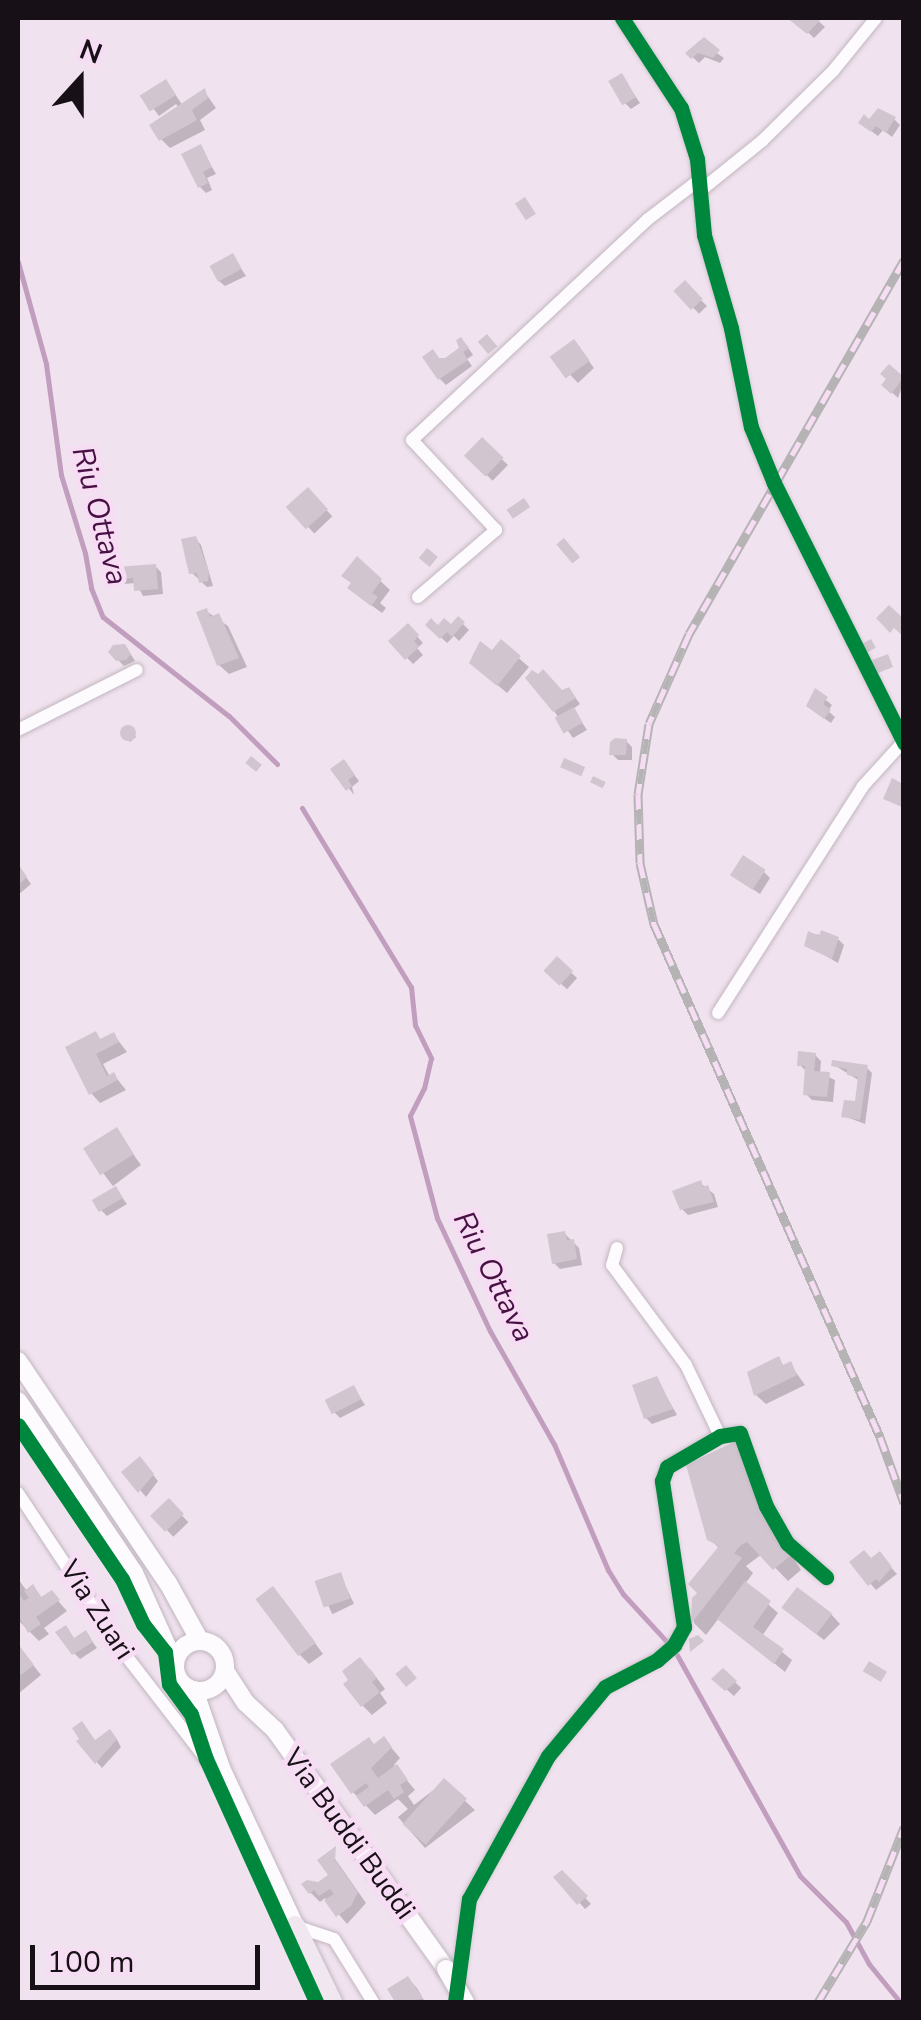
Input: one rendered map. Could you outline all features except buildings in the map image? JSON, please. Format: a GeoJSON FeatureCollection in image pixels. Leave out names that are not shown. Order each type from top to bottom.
{"type":"FeatureCollection","features":[{"type":"Feature","properties":{"kind":"main road"},"geometry":{"type":"LineString","coordinates":[[18,1361],[168,1583],[200,1641],[220,1650],[225,1671],[217,1685],[194,1690]]}},
{"type":"Feature","properties":{"kind":"main road"},"geometry":{"type":"LineString","coordinates":[[18,1400],[134,1573],[180,1680],[194,1690],[221,1768],[332,2002]]}},
{"type":"Feature","properties":{"kind":"main road"},"geometry":{"type":"LineString","coordinates":[[175,1664],[181,1650],[200,1641]]}},
{"type":"Feature","properties":{"kind":"main road","name":"Via Buddi Buddi"},"geometry":{"type":"LineString","coordinates":[[225,1671],[246,1703],[275,1730],[465,2002]]}},
{"type":"Feature","properties":{"kind":"street"},"geometry":{"type":"LineString","coordinates":[[622,18],[681,108],[699,186],[704,236],[731,328],[751,427],[774,484],[903,742],[863,786],[718,1013]]}},
{"type":"Feature","properties":{"kind":"street"},"geometry":{"type":"LineString","coordinates":[[418,597],[496,530],[412,440],[648,219],[762,141],[832,71],[876,18]]}},
{"type":"Feature","properties":{"kind":"street"},"geometry":{"type":"LineString","coordinates":[[18,730],[137,670]]}},
{"type":"Feature","properties":{"kind":"street"},"geometry":{"type":"LineString","coordinates":[[617,1248],[612,1265],[686,1365],[720,1436]]}},
{"type":"Feature","properties":{"kind":"street"},"geometry":{"type":"LineString","coordinates":[[456,2002],[469,1899],[548,1756],[606,1687],[657,1660],[674,1645],[684,1627],[662,1481],[667,1467],[720,1436],[740,1433],[745,1437],[766,1506],[787,1542],[826,1577]]}},
{"type":"Feature","properties":{"kind":"street","name":"Via Zuari"},"geometry":{"type":"LineString","coordinates":[[18,1493],[124,1654],[206,1759],[221,1768]]}},
{"type":"Feature","properties":{"kind":"street"},"geometry":{"type":"LineString","coordinates":[[295,1926],[334,1939],[373,2002]]}},
{"type":"Feature","properties":{"kind":"waterway","name":"Riu Ottava"},"geometry":{"type":"LineString","coordinates":[[18,262],[46,364],[61,475],[85,553],[91,588],[103,617],[229,716],[277,764]]}},
{"type":"Feature","properties":{"kind":"waterway","name":"Riu Ottava"},"geometry":{"type":"LineString","coordinates":[[302,808],[411,987],[415,1025],[431,1058],[424,1088],[410,1116],[437,1218],[490,1331],[554,1444],[608,1570],[623,1594],[668,1643]]}},
{"type":"Feature","properties":{"kind":"waterway","name":"Riu Ottava"},"geometry":{"type":"LineString","coordinates":[[677,1655],[800,1876],[846,1922],[869,1964],[900,2002]]}},
{"type":"Feature","properties":{"kind":"railway"},"geometry":{"type":"LineString","coordinates":[[904,260],[689,634],[649,724],[638,794],[640,863],[654,924],[880,1437],[904,1503]]}},
{"type":"Feature","properties":{"kind":"railway"},"geometry":{"type":"LineString","coordinates":[[818,2002],[867,1921],[904,1827]]}},
{"type":"Feature","properties":{"kind":"cycle path"},"geometry":{"type":"LineString","coordinates":[[622,18],[681,108],[697,159],[704,235],[731,328],[751,427],[774,483],[904,743]]}},
{"type":"Feature","properties":{"kind":"cycle path"},"geometry":{"type":"LineString","coordinates":[[18,1425],[122,1579],[143,1624],[165,1652],[169,1684],[191,1714],[206,1759],[316,2002]]}},
{"type":"Feature","properties":{"kind":"cycle path"},"geometry":{"type":"LineString","coordinates":[[455,2002],[469,1899],[548,1756],[605,1687],[657,1660],[674,1645],[684,1627],[662,1481],[667,1467],[720,1436],[740,1433],[766,1506],[787,1543],[826,1577]]}}]}
